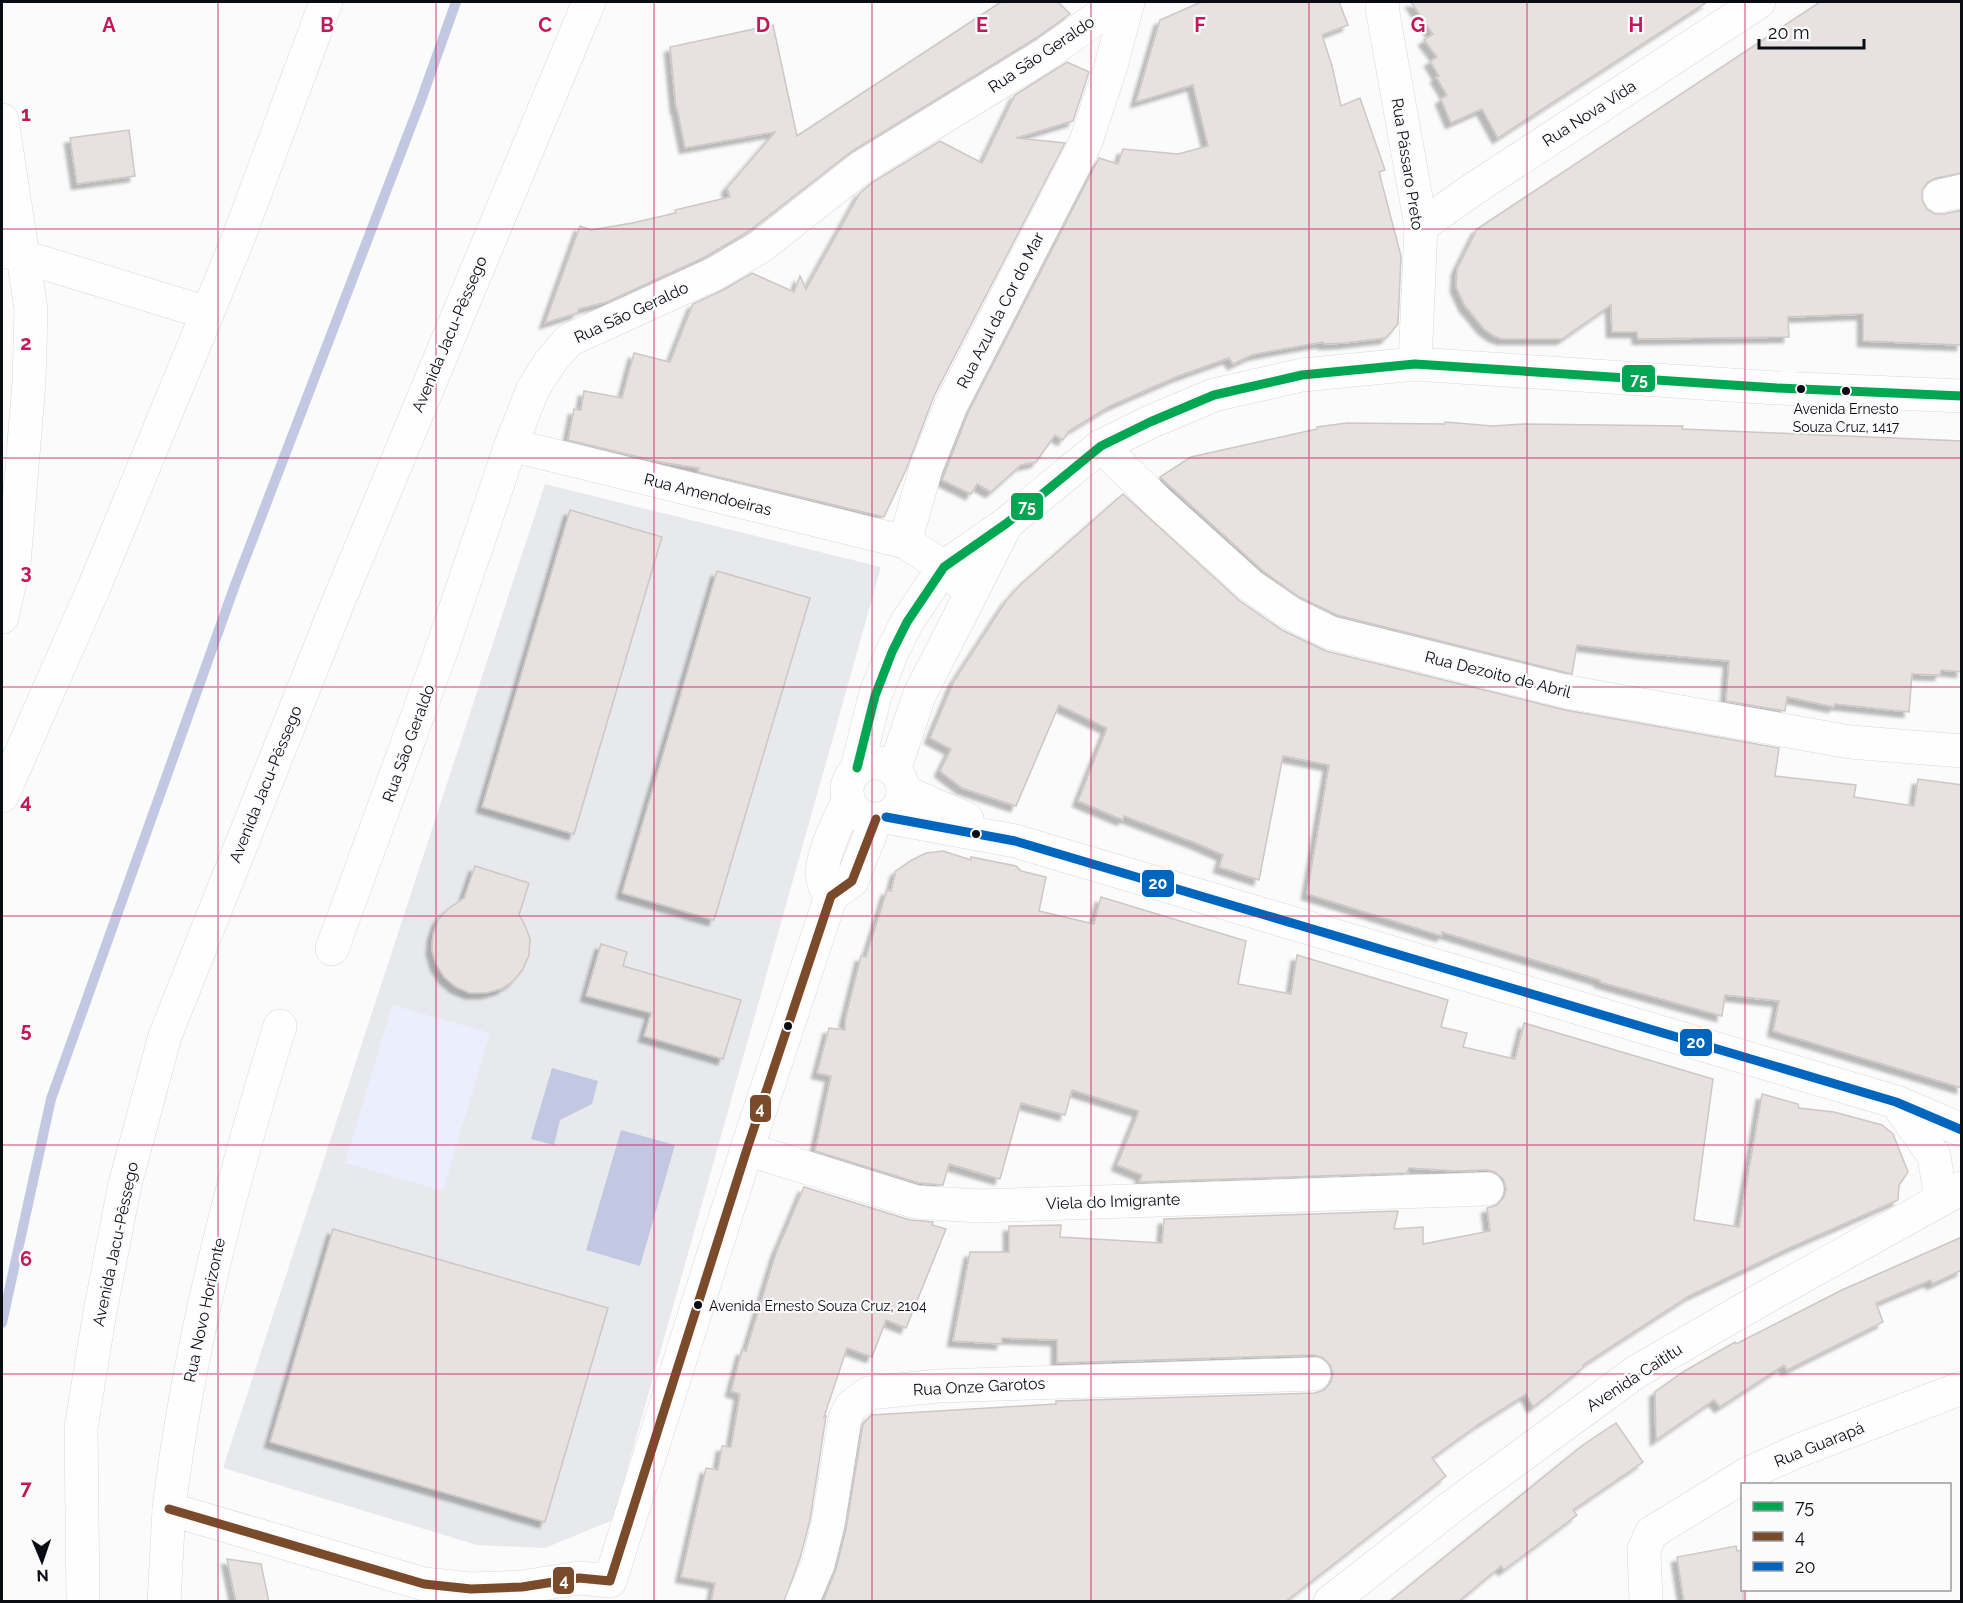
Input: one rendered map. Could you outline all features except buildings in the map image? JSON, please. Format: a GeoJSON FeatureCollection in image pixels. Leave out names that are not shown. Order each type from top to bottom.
{"type":"FeatureCollection","features":[{"type":"Feature","properties":{"kind":"main road"},"geometry":{"type":"LineString","coordinates":[[2,796],[95,585],[238,239],[326,2]]}},
{"type":"Feature","properties":{"kind":"main road","name":"Avenida Jacu-Pêssego"},"geometry":{"type":"LineString","coordinates":[[83,1602],[81,1428],[100,1312],[125,1184],[165,1036],[337,605],[589,2]]}},
{"type":"Feature","properties":{"kind":"main road","name":"Rua São Geraldo"},"geometry":{"type":"LineString","coordinates":[[332,949],[439,657],[511,445],[533,389],[550,362],[569,340],[714,274],[760,247],[862,167],[1046,54],[1119,2]]}},
{"type":"Feature","properties":{"kind":"main road","name":"Rua Azul da Cor do Mar"},"geometry":{"type":"LineString","coordinates":[[905,542],[926,468],[951,405],[1085,144],[1111,66],[1128,2]]}},
{"type":"Feature","properties":{"kind":"main road","name":"Rua Pássaro Preto"},"geometry":{"type":"LineString","coordinates":[[1383,2],[1382,8],[1421,226],[1415,364]]}},
{"type":"Feature","properties":{"kind":"main road","name":"Rua Nova Vida"},"geometry":{"type":"LineString","coordinates":[[1421,226],[1758,2]]}},
{"type":"Feature","properties":{"kind":"main road"},"geometry":{"type":"LineString","coordinates":[[2,120],[12,253],[31,309],[29,383],[14,564],[2,617]]}},
{"type":"Feature","properties":{"kind":"main road"},"geometry":{"type":"LineString","coordinates":[[12,253],[207,313]]}},
{"type":"Feature","properties":{"kind":"main road"},"geometry":{"type":"LineString","coordinates":[[831,896],[823,882],[822,867],[848,801],[847,783],[857,768],[875,696],[892,652],[907,622],[944,567],[1007,523],[1101,446],[1150,422],[1214,394],[1302,375],[1415,364],[1777,388],[1962,396]]}},
{"type":"Feature","properties":{"kind":"main road","name":"Rua Amendoeiras"},"geometry":{"type":"LineString","coordinates":[[511,445],[905,542]]}},
{"type":"Feature","properties":{"kind":"main road","name":"Rua Dezoito de Abril"},"geometry":{"type":"LineString","coordinates":[[1101,446],[1159,503],[1251,586],[1290,613],[1331,633],[1568,692],[1850,742],[1962,751]]}},
{"type":"Feature","properties":{"kind":"main road"},"geometry":{"type":"LineString","coordinates":[[169,1509],[426,1593],[471,1588],[522,1587],[579,1578],[614,1592],[747,1149],[831,896],[852,881],[890,799],[919,696],[1007,523]]}},
{"type":"Feature","properties":{"kind":"main road"},"geometry":{"type":"LineString","coordinates":[[905,542],[944,567],[971,593]]}},
{"type":"Feature","properties":{"kind":"main road"},"geometry":{"type":"LineString","coordinates":[[857,768],[870,763],[883,764],[890,799]]}},
{"type":"Feature","properties":{"kind":"main road"},"geometry":{"type":"LineString","coordinates":[[848,801],[854,811],[864,818],[890,799]]}},
{"type":"Feature","properties":{"kind":"main road"},"geometry":{"type":"LineString","coordinates":[[890,799],[1015,841],[1896,1102],[1962,1130]]}},
{"type":"Feature","properties":{"kind":"main road","name":"Rua Novo Horizonte"},"geometry":{"type":"LineString","coordinates":[[164,1602],[169,1509],[177,1442],[214,1261],[259,1094],[280,1026]]}},
{"type":"Feature","properties":{"kind":"main road"},"geometry":{"type":"LineString","coordinates":[[1896,1102],[1934,1156],[1951,1193]]}},
{"type":"Feature","properties":{"kind":"main road","name":"Viela do Imigrante"},"geometry":{"type":"LineString","coordinates":[[747,1149],[916,1202],[946,1205],[978,1206],[1488,1190]]}},
{"type":"Feature","properties":{"kind":"main road","name":"Avenida Caititu"},"geometry":{"type":"LineString","coordinates":[[1330,1602],[1454,1505],[1636,1372],[1951,1193]]}},
{"type":"Feature","properties":{"kind":"main road","name":"Rua Onze Garotos"},"geometry":{"type":"LineString","coordinates":[[802,1602],[818,1564],[828,1524],[845,1418],[851,1406],[869,1394],[938,1386],[1314,1374]]}},
{"type":"Feature","properties":{"kind":"main road","name":"Rua Guarapá"},"geometry":{"type":"LineString","coordinates":[[1646,1602],[1644,1550],[1650,1533],[1747,1474],[1800,1450],[1962,1388]]}},
{"type":"Feature","properties":{"kind":"shaded area"},"geometry":{"type":"Polygon","coordinates":[[[545,484],[881,567],[613,1520],[545,1548],[477,1545],[223,1468],[545,484]]]}},
{"type":"Feature","properties":{"kind":"shaded area"},"geometry":{"type":"Polygon","coordinates":[[[392,1005],[490,1033],[443,1191],[345,1163],[392,1005]]]}},
{"type":"Feature","properties":{"kind":"water"},"geometry":{"type":"Polygon","coordinates":[[[552,1068],[598,1081],[592,1104],[560,1120],[554,1145],[531,1139],[552,1068]]]}},
{"type":"Feature","properties":{"kind":"water"},"geometry":{"type":"Polygon","coordinates":[[[621,1130],[675,1145],[640,1266],[586,1250],[621,1130]]]}},
{"type":"Feature","properties":{"kind":"waterway"},"geometry":{"type":"LineString","coordinates":[[2,1323],[51,1099],[235,585],[420,103],[456,2]]}},
{"type":"Feature","properties":{"kind":"transit line","name":"75"},"geometry":{"type":"LineString","coordinates":[[857,768],[875,696],[892,652],[907,622],[944,567],[1007,523],[1101,446],[1214,395],[1302,375],[1415,364],[1777,388],[1962,396]]}},
{"type":"Feature","properties":{"kind":"transit line","name":"20"},"geometry":{"type":"LineString","coordinates":[[886,817],[1015,841],[1896,1102],[1962,1130]]}},
{"type":"Feature","properties":{"kind":"transit line","name":"4"},"geometry":{"type":"LineString","coordinates":[[169,1509],[424,1584],[471,1589],[522,1587],[579,1578],[610,1581],[747,1149],[831,896],[852,881],[876,819]]}},
{"type":"Feature","properties":{"kind":"place","name":"Avenida Ernesto Souza Cruz, 1417"},"geometry":{"type":"Point","coordinates":[1846,391]}},
{"type":"Feature","properties":{"kind":"place","name":"Avenida Ernesto Souza Cruz, 2104"},"geometry":{"type":"Point","coordinates":[698,1305]}}]}
